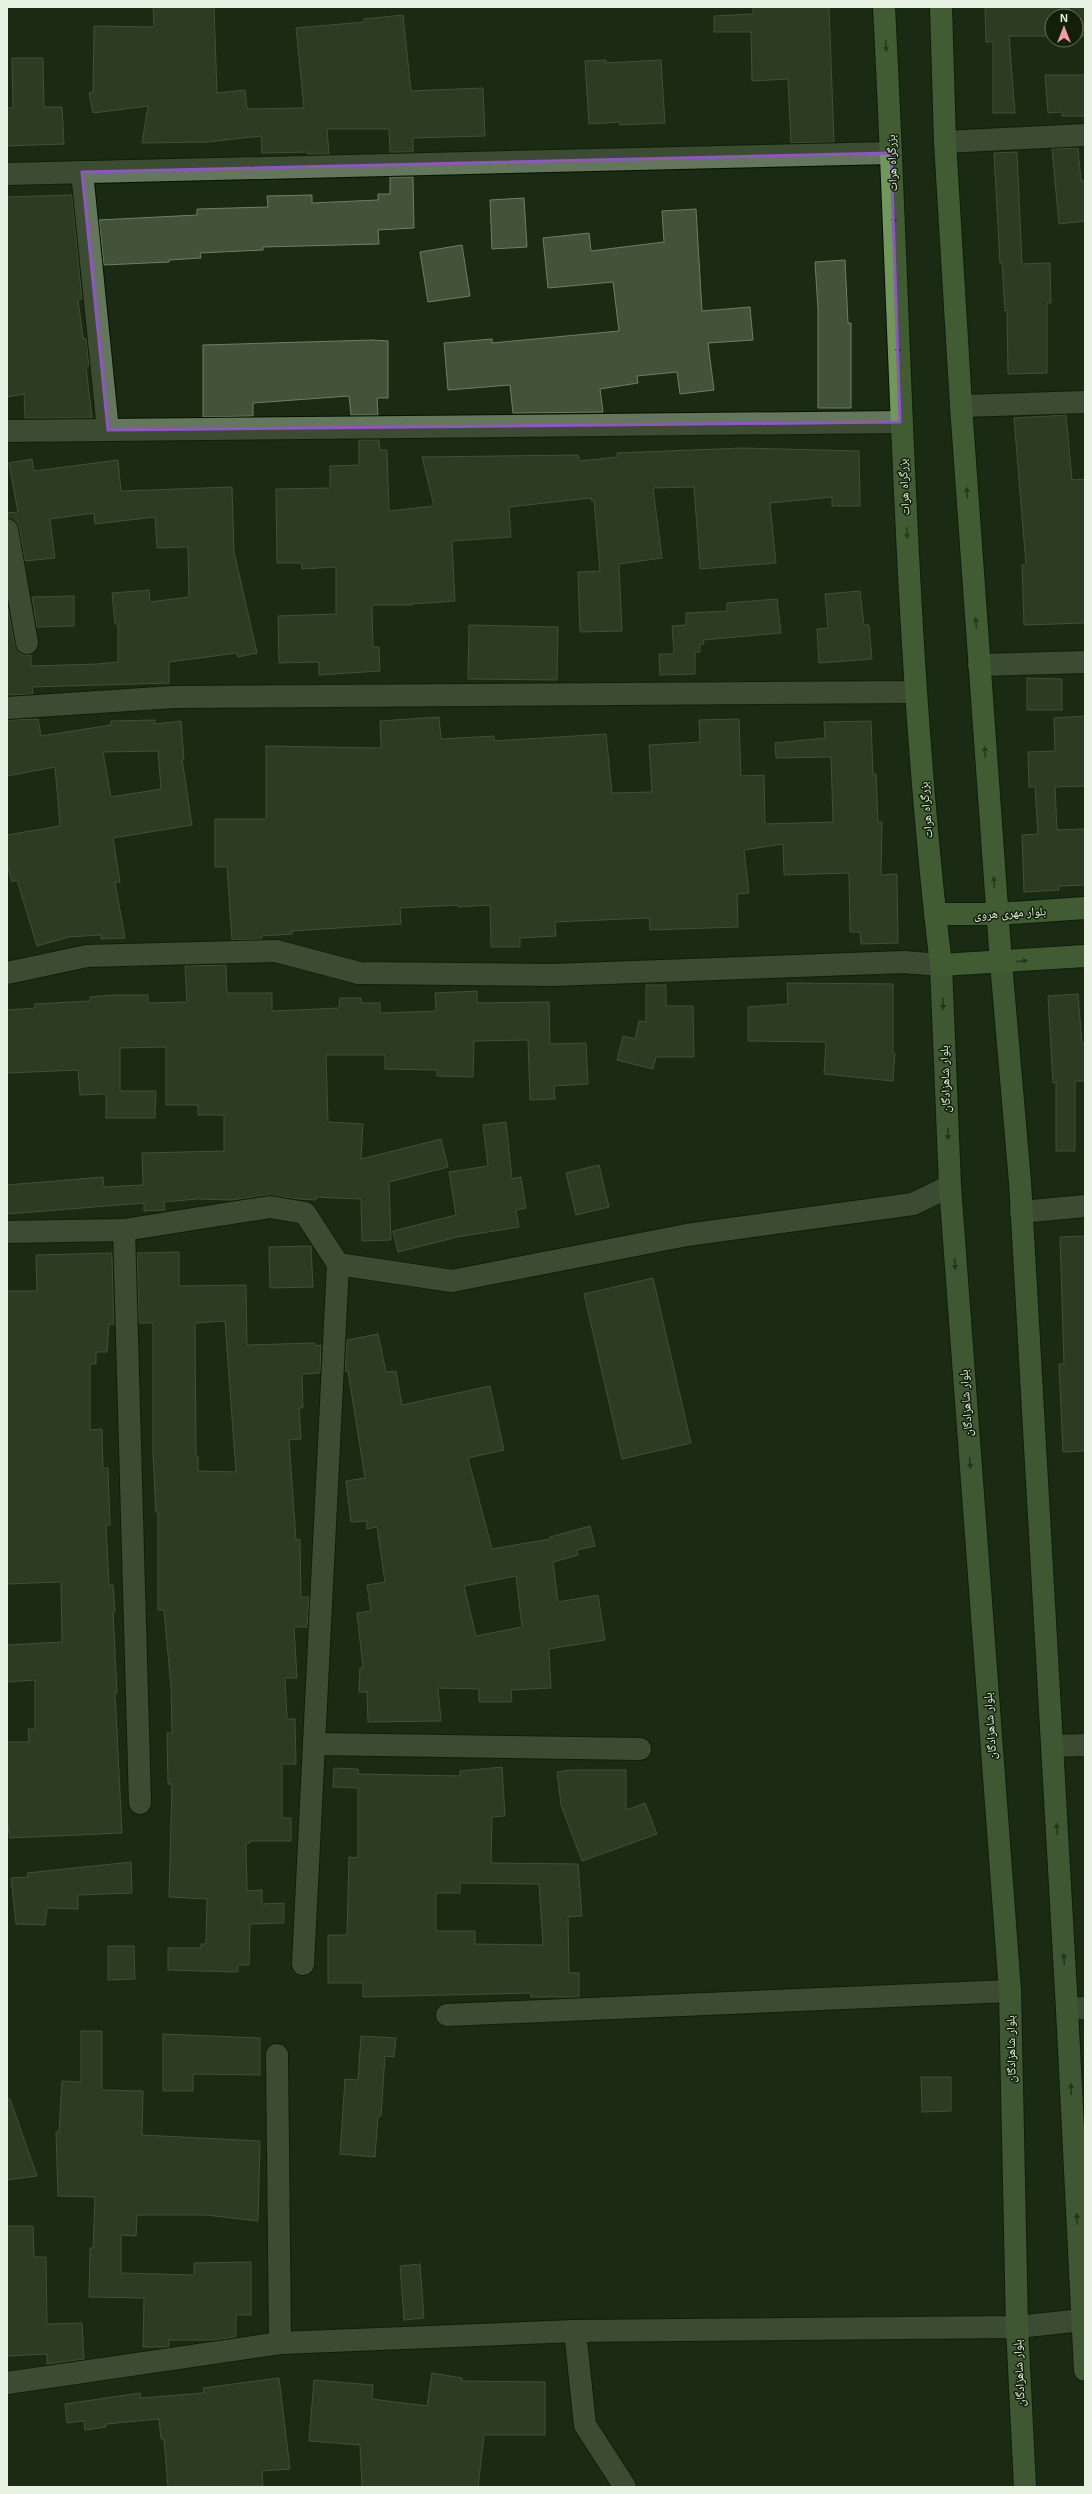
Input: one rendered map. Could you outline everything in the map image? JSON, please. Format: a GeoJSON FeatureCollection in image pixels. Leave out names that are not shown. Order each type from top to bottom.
{"type":"FeatureCollection","features":[{"type":"Feature","properties":{"kind":"highway","name":"بزرگراه هرات"},"geometry":{"type":"LineString","coordinates":[[884,7],[891,153],[900,422],[916,692],[935,914],[941,965]]}},
{"type":"Feature","properties":{"kind":"highway"},"geometry":{"type":"LineString","coordinates":[[941,7],[946,142],[961,406],[996,914],[1001,963]]}},
{"type":"Feature","properties":{"kind":"highway","name":"بلوار مهری هروی"},"geometry":{"type":"LineString","coordinates":[[935,914],[996,914],[1085,908]]}},
{"type":"Feature","properties":{"kind":"highway"},"geometry":{"type":"LineString","coordinates":[[941,965],[1001,963],[1085,956]]}},
{"type":"Feature","properties":{"kind":"main road"},"geometry":{"type":"LineString","coordinates":[[1001,963],[1021,1212],[1052,1746],[1076,2009],[1082,2245],[1082,2320],[1085,2370]]}},
{"type":"Feature","properties":{"kind":"main road","name":"بلوار شاهزادگان"},"geometry":{"type":"LineString","coordinates":[[941,965],[950,1186],[1010,1992],[1017,2327],[1025,2487]]}},
{"type":"Feature","properties":{"kind":"street"},"geometry":{"type":"LineString","coordinates":[[946,142],[1085,135]]}},
{"type":"Feature","properties":{"kind":"street"},"geometry":{"type":"LineString","coordinates":[[7,174],[891,153]]}},
{"type":"Feature","properties":{"kind":"street"},"geometry":{"type":"LineString","coordinates":[[82,172],[108,430]]}},
{"type":"Feature","properties":{"kind":"street"},"geometry":{"type":"LineString","coordinates":[[961,406],[1085,402]]}},
{"type":"Feature","properties":{"kind":"street"},"geometry":{"type":"LineString","coordinates":[[7,431],[900,422]]}},
{"type":"Feature","properties":{"kind":"street"},"geometry":{"type":"LineString","coordinates":[[7,530],[27,643]]}},
{"type":"Feature","properties":{"kind":"street"},"geometry":{"type":"LineString","coordinates":[[979,665],[1085,662]]}},
{"type":"Feature","properties":{"kind":"street"},"geometry":{"type":"LineString","coordinates":[[7,708],[174,697],[916,692]]}},
{"type":"Feature","properties":{"kind":"street"},"geometry":{"type":"LineString","coordinates":[[7,973],[87,956],[276,950],[359,973],[552,975],[904,962],[941,965]]}},
{"type":"Feature","properties":{"kind":"street"},"geometry":{"type":"LineString","coordinates":[[338,1264],[452,1281],[687,1235],[913,1204],[950,1186]]}},
{"type":"Feature","properties":{"kind":"street"},"geometry":{"type":"LineString","coordinates":[[7,1232],[124,1230],[270,1206],[305,1213],[338,1264],[303,1964]]}},
{"type":"Feature","properties":{"kind":"street"},"geometry":{"type":"LineString","coordinates":[[1021,1212],[1085,1206]]}},
{"type":"Feature","properties":{"kind":"street"},"geometry":{"type":"LineString","coordinates":[[124,1230],[140,1803]]}},
{"type":"Feature","properties":{"kind":"street"},"geometry":{"type":"LineString","coordinates":[[314,1744],[640,1749]]}},
{"type":"Feature","properties":{"kind":"street"},"geometry":{"type":"LineString","coordinates":[[1052,1746],[1085,1745]]}},
{"type":"Feature","properties":{"kind":"street"},"geometry":{"type":"LineString","coordinates":[[447,2015],[1010,1992]]}},
{"type":"Feature","properties":{"kind":"street"},"geometry":{"type":"LineString","coordinates":[[278,2055],[280,2343]]}},
{"type":"Feature","properties":{"kind":"street"},"geometry":{"type":"LineString","coordinates":[[7,2383],[280,2343],[575,2331],[1017,2327],[1082,2320]]}},
{"type":"Feature","properties":{"kind":"street"},"geometry":{"type":"LineString","coordinates":[[575,2331],[585,2425],[625,2487]]}},
{"type":"Feature","properties":{"kind":"highlighted area"},"geometry":{"type":"Polygon","coordinates":[[[891,153],[900,422],[108,430],[82,172],[891,153]]]}},
{"type":"Feature","properties":{"kind":"building"},"geometry":{"type":"Polygon","coordinates":[[[153,7],[214,7],[217,93],[245,90],[247,109],[304,108],[296,28],[364,22],[364,19],[403,15],[411,91],[483,88],[485,136],[413,138],[413,152],[390,152],[389,129],[327,129],[329,154],[308,154],[308,152],[262,153],[261,136],[207,142],[142,143],[148,106],[93,113],[89,93],[93,92],[94,26],[154,27],[153,7]]]}},
{"type":"Feature","properties":{"kind":"building"},"geometry":{"type":"Polygon","coordinates":[[[753,7],[829,7],[834,142],[791,143],[788,79],[752,81],[751,32],[714,32],[714,16],[753,14],[753,7]]]}},
{"type":"Feature","properties":{"kind":"building"},"geometry":{"type":"Polygon","coordinates":[[[985,7],[1085,7],[1085,36],[1084,8],[1044,8],[1044,36],[1009,36],[1015,113],[993,113],[993,42],[986,42],[985,7]]]}},
{"type":"Feature","properties":{"kind":"building"},"geometry":{"type":"Polygon","coordinates":[[[12,58],[43,58],[44,107],[62,107],[64,144],[7,146],[7,108],[13,108],[12,58]]]}},
{"type":"Feature","properties":{"kind":"building"},"geometry":{"type":"Polygon","coordinates":[[[606,60],[606,63],[661,60],[665,123],[620,125],[620,122],[589,124],[585,61],[606,60]]]}},
{"type":"Feature","properties":{"kind":"building"},"geometry":{"type":"Polygon","coordinates":[[[1045,75],[1085,75],[1085,116],[1062,116],[1062,112],[1048,113],[1045,75]]]}},
{"type":"Feature","properties":{"kind":"building"},"geometry":{"type":"Polygon","coordinates":[[[1078,148],[1081,181],[1085,180],[1085,221],[1059,224],[1052,149],[1078,148]]]}},
{"type":"Feature","properties":{"kind":"building"},"geometry":{"type":"Polygon","coordinates":[[[1017,152],[1022,264],[1050,263],[1051,303],[1047,303],[1047,373],[1008,374],[1007,310],[1005,311],[1002,263],[1000,263],[994,153],[1017,152]]]}},
{"type":"Feature","properties":{"kind":"building"},"geometry":{"type":"Polygon","coordinates":[[[390,177],[413,177],[414,228],[378,230],[379,244],[263,247],[263,250],[200,253],[201,258],[169,260],[169,262],[104,265],[99,220],[197,215],[197,209],[268,207],[267,196],[312,195],[312,203],[378,200],[378,194],[390,194],[390,177]]]}},
{"type":"Feature","properties":{"kind":"building"},"geometry":{"type":"Polygon","coordinates":[[[72,195],[82,299],[78,299],[83,339],[86,338],[89,366],[86,367],[92,418],[25,418],[24,394],[7,397],[7,197],[72,195]]]}},
{"type":"Feature","properties":{"kind":"building"},"geometry":{"type":"Polygon","coordinates":[[[524,198],[527,247],[492,249],[490,200],[524,198]]]}},
{"type":"Feature","properties":{"kind":"building"},"geometry":{"type":"Polygon","coordinates":[[[696,209],[702,311],[750,307],[753,340],[708,343],[714,390],[680,394],[677,372],[637,376],[638,383],[600,389],[603,412],[513,413],[510,385],[448,390],[444,343],[492,339],[492,343],[619,331],[613,282],[548,288],[543,238],[589,233],[591,251],[664,242],[662,211],[696,209]]]}},
{"type":"Feature","properties":{"kind":"building"},"geometry":{"type":"Polygon","coordinates":[[[462,245],[470,296],[428,302],[420,252],[462,245]]]}},
{"type":"Feature","properties":{"kind":"building"},"geometry":{"type":"Polygon","coordinates":[[[845,260],[848,323],[851,323],[851,408],[818,408],[818,309],[815,262],[845,260]]]}},
{"type":"Feature","properties":{"kind":"building"},"geometry":{"type":"Polygon","coordinates":[[[373,340],[388,341],[388,398],[377,398],[378,415],[351,415],[349,396],[253,403],[253,416],[203,417],[203,345],[373,340]]]}},
{"type":"Feature","properties":{"kind":"building"},"geometry":{"type":"Polygon","coordinates":[[[1066,415],[1072,480],[1085,479],[1085,623],[1024,625],[1022,565],[1026,565],[1014,418],[1066,415]]]}},
{"type":"Feature","properties":{"kind":"building"},"geometry":{"type":"Polygon","coordinates":[[[359,440],[379,440],[380,450],[387,450],[389,511],[434,506],[422,457],[578,455],[580,461],[617,457],[617,453],[742,448],[859,451],[860,506],[832,506],[832,497],[770,503],[776,563],[700,569],[694,487],[653,488],[662,558],[619,564],[622,631],[580,632],[578,572],[600,571],[594,501],[592,501],[591,498],[509,507],[511,537],[452,541],[455,601],[412,605],[372,605],[373,647],[379,647],[380,671],[319,675],[319,662],[279,663],[278,616],[336,614],[336,567],[302,569],[301,563],[277,563],[276,489],[330,488],[330,466],[359,465],[359,440]]]}},
{"type":"Feature","properties":{"kind":"building"},"geometry":{"type":"Polygon","coordinates":[[[32,459],[34,471],[118,460],[121,491],[232,487],[234,552],[257,653],[238,657],[237,653],[169,662],[169,683],[32,687],[33,694],[7,695],[7,602],[15,646],[22,655],[31,655],[31,666],[118,662],[118,624],[115,624],[112,593],[149,590],[150,602],[189,597],[188,547],[157,548],[155,517],[95,524],[94,513],[50,519],[55,558],[25,561],[19,527],[16,522],[7,518],[7,513],[18,512],[9,463],[32,459]]]}},
{"type":"Feature","properties":{"kind":"building"},"geometry":{"type":"Polygon","coordinates":[[[860,591],[864,625],[869,625],[872,659],[819,663],[817,629],[828,628],[825,594],[860,591]]]}},
{"type":"Feature","properties":{"kind":"building"},"geometry":{"type":"Polygon","coordinates":[[[74,596],[74,626],[37,627],[32,597],[74,596]]]}},
{"type":"Feature","properties":{"kind":"building"},"geometry":{"type":"Polygon","coordinates":[[[777,599],[781,633],[703,640],[704,644],[700,644],[700,652],[695,652],[695,674],[660,675],[659,654],[674,654],[672,626],[686,625],[686,613],[727,611],[727,603],[777,599]]]}},
{"type":"Feature","properties":{"kind":"building"},"geometry":{"type":"Polygon","coordinates":[[[469,625],[558,627],[557,680],[468,679],[469,625]]]}},
{"type":"Feature","properties":{"kind":"building"},"geometry":{"type":"Polygon","coordinates":[[[1027,678],[1062,679],[1062,710],[1027,710],[1027,678]]]}},
{"type":"Feature","properties":{"kind":"building"},"geometry":{"type":"Polygon","coordinates":[[[1085,716],[1085,786],[1055,787],[1057,830],[1085,829],[1085,885],[1059,886],[1059,890],[1024,892],[1022,835],[1038,834],[1035,787],[1029,787],[1028,752],[1055,751],[1054,718],[1085,716]]]}},
{"type":"Feature","properties":{"kind":"building"},"geometry":{"type":"Polygon","coordinates":[[[439,717],[441,739],[494,736],[494,741],[606,734],[612,793],[652,792],[649,745],[700,742],[699,720],[739,719],[741,776],[764,775],[765,824],[833,822],[831,757],[776,758],[775,743],[825,738],[824,722],[871,721],[873,774],[876,774],[878,822],[882,822],[881,875],[897,874],[898,943],[861,944],[860,932],[850,932],[849,873],[784,875],[783,844],[744,850],[749,893],[737,894],[738,927],[650,930],[649,918],[555,922],[556,936],[520,938],[520,947],[491,947],[490,905],[458,907],[458,905],[400,908],[401,924],[292,931],[292,934],[261,936],[262,939],[232,940],[227,867],[215,867],[215,819],[266,819],[266,746],[381,748],[380,721],[439,717]]]}},
{"type":"Feature","properties":{"kind":"building"},"geometry":{"type":"Polygon","coordinates":[[[38,719],[41,736],[111,725],[111,721],[155,720],[155,724],[181,721],[184,759],[182,759],[192,825],[113,838],[120,882],[115,882],[125,938],[101,939],[101,935],[69,937],[37,946],[17,880],[12,882],[7,864],[7,835],[60,826],[55,767],[7,776],[7,720],[38,719]],[[158,751],[103,752],[111,797],[161,789],[158,751]]]}},
{"type":"Feature","properties":{"kind":"building"},"geometry":{"type":"Polygon","coordinates":[[[226,965],[227,993],[272,993],[272,1011],[339,1008],[340,998],[361,998],[361,1003],[380,1003],[380,1013],[436,1011],[435,993],[477,991],[477,1003],[549,1002],[550,1044],[586,1043],[588,1084],[554,1086],[555,1099],[530,1100],[528,1040],[474,1041],[473,1077],[437,1076],[437,1070],[385,1069],[385,1055],[326,1055],[328,1122],[363,1124],[361,1159],[441,1139],[448,1167],[389,1182],[391,1240],[362,1241],[361,1199],[316,1197],[316,1200],[268,1195],[232,1200],[197,1199],[164,1202],[165,1210],[144,1211],[144,1203],[7,1214],[7,1185],[103,1177],[104,1187],[143,1185],[142,1153],[224,1151],[224,1115],[198,1115],[198,1105],[166,1105],[166,1047],[120,1048],[120,1091],[156,1091],[155,1118],[106,1118],[106,1094],[80,1095],[78,1070],[7,1073],[7,1010],[35,1008],[35,1004],[90,1001],[90,997],[113,995],[148,995],[148,1003],[187,1002],[185,966],[226,965]]]}},
{"type":"Feature","properties":{"kind":"building"},"geometry":{"type":"Polygon","coordinates":[[[787,983],[893,984],[893,1052],[895,1053],[893,1081],[824,1074],[826,1042],[748,1041],[748,1007],[788,1004],[787,983]]]}},
{"type":"Feature","properties":{"kind":"building"},"geometry":{"type":"Polygon","coordinates":[[[646,985],[666,985],[666,1006],[693,1006],[694,1057],[656,1057],[653,1069],[617,1060],[623,1036],[635,1039],[639,1021],[646,1022],[646,985]]]}},
{"type":"Feature","properties":{"kind":"building"},"geometry":{"type":"Polygon","coordinates":[[[1078,994],[1082,1044],[1085,1044],[1085,1081],[1075,1081],[1075,1151],[1056,1151],[1056,1082],[1053,1083],[1048,996],[1078,994]]]}},
{"type":"Feature","properties":{"kind":"building"},"geometry":{"type":"Polygon","coordinates":[[[506,1122],[512,1179],[521,1177],[526,1208],[516,1210],[519,1227],[457,1237],[398,1252],[393,1231],[456,1215],[449,1172],[488,1166],[483,1125],[506,1122]]]}},
{"type":"Feature","properties":{"kind":"building"},"geometry":{"type":"Polygon","coordinates":[[[599,1165],[609,1207],[576,1215],[566,1173],[599,1165]]]}},
{"type":"Feature","properties":{"kind":"building"},"geometry":{"type":"Polygon","coordinates":[[[1085,1236],[1085,1451],[1063,1452],[1059,1364],[1064,1364],[1060,1237],[1085,1236]]]}},
{"type":"Feature","properties":{"kind":"building"},"geometry":{"type":"Polygon","coordinates":[[[311,1246],[313,1287],[270,1288],[269,1247],[311,1246]]]}},
{"type":"Feature","properties":{"kind":"building"},"geometry":{"type":"Polygon","coordinates":[[[179,1252],[179,1286],[246,1285],[247,1345],[315,1343],[315,1346],[321,1345],[320,1373],[302,1374],[303,1408],[299,1408],[301,1439],[289,1440],[296,1540],[300,1539],[301,1597],[309,1597],[307,1627],[294,1627],[297,1678],[285,1678],[287,1719],[295,1719],[296,1764],[282,1764],[282,1818],[291,1818],[291,1841],[250,1841],[250,1843],[246,1843],[247,1891],[262,1890],[262,1904],[284,1903],[284,1923],[250,1924],[249,1965],[238,1965],[238,1972],[168,1970],[168,1948],[201,1948],[201,1944],[206,1944],[207,1899],[169,1897],[172,1784],[168,1784],[167,1733],[172,1733],[171,1688],[164,1610],[158,1610],[158,1512],[156,1512],[153,1453],[153,1323],[139,1323],[137,1253],[179,1252]],[[225,1321],[195,1323],[196,1456],[198,1456],[198,1471],[236,1472],[225,1321]]]}},
{"type":"Feature","properties":{"kind":"building"},"geometry":{"type":"Polygon","coordinates":[[[112,1253],[114,1324],[109,1324],[107,1352],[96,1352],[96,1364],[90,1364],[90,1430],[102,1429],[103,1468],[108,1468],[110,1525],[106,1525],[109,1585],[113,1585],[115,1612],[113,1612],[117,1693],[115,1693],[122,1833],[10,1838],[7,1820],[7,1742],[29,1742],[28,1729],[35,1729],[35,1680],[7,1682],[7,1645],[62,1642],[61,1582],[7,1584],[7,1291],[37,1291],[36,1255],[112,1253]]]}},
{"type":"Feature","properties":{"kind":"building"},"geometry":{"type":"Polygon","coordinates":[[[653,1278],[691,1443],[622,1459],[584,1294],[653,1278]]]}},
{"type":"Feature","properties":{"kind":"building"},"geometry":{"type":"Polygon","coordinates":[[[378,1334],[386,1372],[396,1371],[402,1405],[490,1386],[504,1450],[468,1458],[492,1549],[550,1539],[550,1537],[590,1526],[595,1546],[577,1550],[578,1555],[553,1562],[558,1602],[598,1595],[605,1640],[549,1649],[551,1688],[511,1690],[512,1702],[479,1702],[479,1689],[438,1688],[441,1721],[368,1722],[367,1692],[359,1692],[360,1668],[363,1668],[357,1613],[371,1611],[367,1585],[385,1582],[377,1527],[367,1529],[367,1521],[351,1522],[346,1481],[365,1478],[348,1371],[345,1371],[347,1340],[378,1334]],[[516,1576],[464,1586],[476,1636],[522,1627],[516,1576]]]}},
{"type":"Feature","properties":{"kind":"building"},"geometry":{"type":"Polygon","coordinates":[[[502,1767],[505,1816],[492,1817],[491,1863],[578,1864],[582,1916],[568,1917],[569,1973],[579,1973],[579,1997],[531,1997],[531,1993],[363,1997],[363,1983],[328,1983],[328,1935],[347,1935],[349,1857],[358,1858],[358,1788],[333,1787],[334,1768],[358,1769],[358,1774],[460,1776],[460,1771],[502,1767]],[[460,1883],[460,1893],[436,1893],[436,1931],[475,1931],[475,1944],[543,1945],[539,1884],[460,1883]]]}},
{"type":"Feature","properties":{"kind":"building"},"geometry":{"type":"Polygon","coordinates":[[[570,1770],[626,1770],[626,1810],[645,1803],[657,1834],[582,1861],[561,1805],[557,1772],[570,1770]]]}},
{"type":"Feature","properties":{"kind":"building"},"geometry":{"type":"Polygon","coordinates":[[[131,1862],[132,1893],[78,1895],[78,1909],[47,1908],[45,1925],[16,1924],[11,1878],[28,1877],[27,1873],[131,1862]]]}},
{"type":"Feature","properties":{"kind":"building"},"geometry":{"type":"Polygon","coordinates":[[[108,1946],[134,1946],[135,1979],[108,1980],[108,1946]]]}},
{"type":"Feature","properties":{"kind":"building"},"geometry":{"type":"Polygon","coordinates":[[[81,2031],[102,2031],[102,2090],[143,2091],[142,2135],[260,2141],[258,2221],[206,2215],[137,2215],[136,2236],[121,2235],[121,2273],[194,2275],[194,2263],[251,2262],[251,2315],[236,2315],[236,2337],[213,2340],[169,2340],[169,2347],[143,2347],[144,2298],[89,2297],[90,2248],[93,2248],[95,2197],[58,2196],[56,2132],[59,2132],[62,2081],[81,2082],[81,2031]]]}},
{"type":"Feature","properties":{"kind":"building"},"geometry":{"type":"Polygon","coordinates":[[[163,2034],[260,2038],[260,2075],[193,2074],[193,2091],[163,2091],[163,2034]]]}},
{"type":"Feature","properties":{"kind":"building"},"geometry":{"type":"Polygon","coordinates":[[[361,2036],[396,2038],[394,2057],[385,2056],[381,2116],[378,2116],[375,2157],[340,2154],[345,2079],[358,2080],[361,2036]]]}},
{"type":"Feature","properties":{"kind":"building"},"geometry":{"type":"Polygon","coordinates":[[[921,2077],[951,2077],[951,2111],[922,2112],[921,2077]]]}},
{"type":"Feature","properties":{"kind":"building"},"geometry":{"type":"Polygon","coordinates":[[[7,2099],[10,2099],[37,2176],[7,2180],[7,2099]]]}},
{"type":"Feature","properties":{"kind":"building"},"geometry":{"type":"Polygon","coordinates":[[[7,2226],[33,2226],[34,2257],[46,2257],[47,2324],[82,2323],[84,2359],[47,2364],[47,2354],[7,2356],[7,2226]]]}},
{"type":"Feature","properties":{"kind":"building"},"geometry":{"type":"Polygon","coordinates":[[[420,2264],[424,2318],[404,2320],[400,2266],[420,2264]]]}},
{"type":"Feature","properties":{"kind":"building"},"geometry":{"type":"Polygon","coordinates":[[[432,2373],[462,2378],[462,2381],[545,2382],[545,2435],[484,2435],[478,2487],[362,2487],[360,2445],[309,2441],[314,2380],[373,2385],[372,2399],[427,2406],[432,2373]]]}},
{"type":"Feature","properties":{"kind":"building"},"geometry":{"type":"Polygon","coordinates":[[[279,2378],[290,2469],[262,2471],[263,2486],[168,2487],[164,2439],[161,2439],[159,2419],[106,2424],[106,2427],[85,2430],[84,2421],[67,2423],[65,2404],[140,2393],[141,2398],[204,2393],[203,2388],[279,2378]]]}}]}
